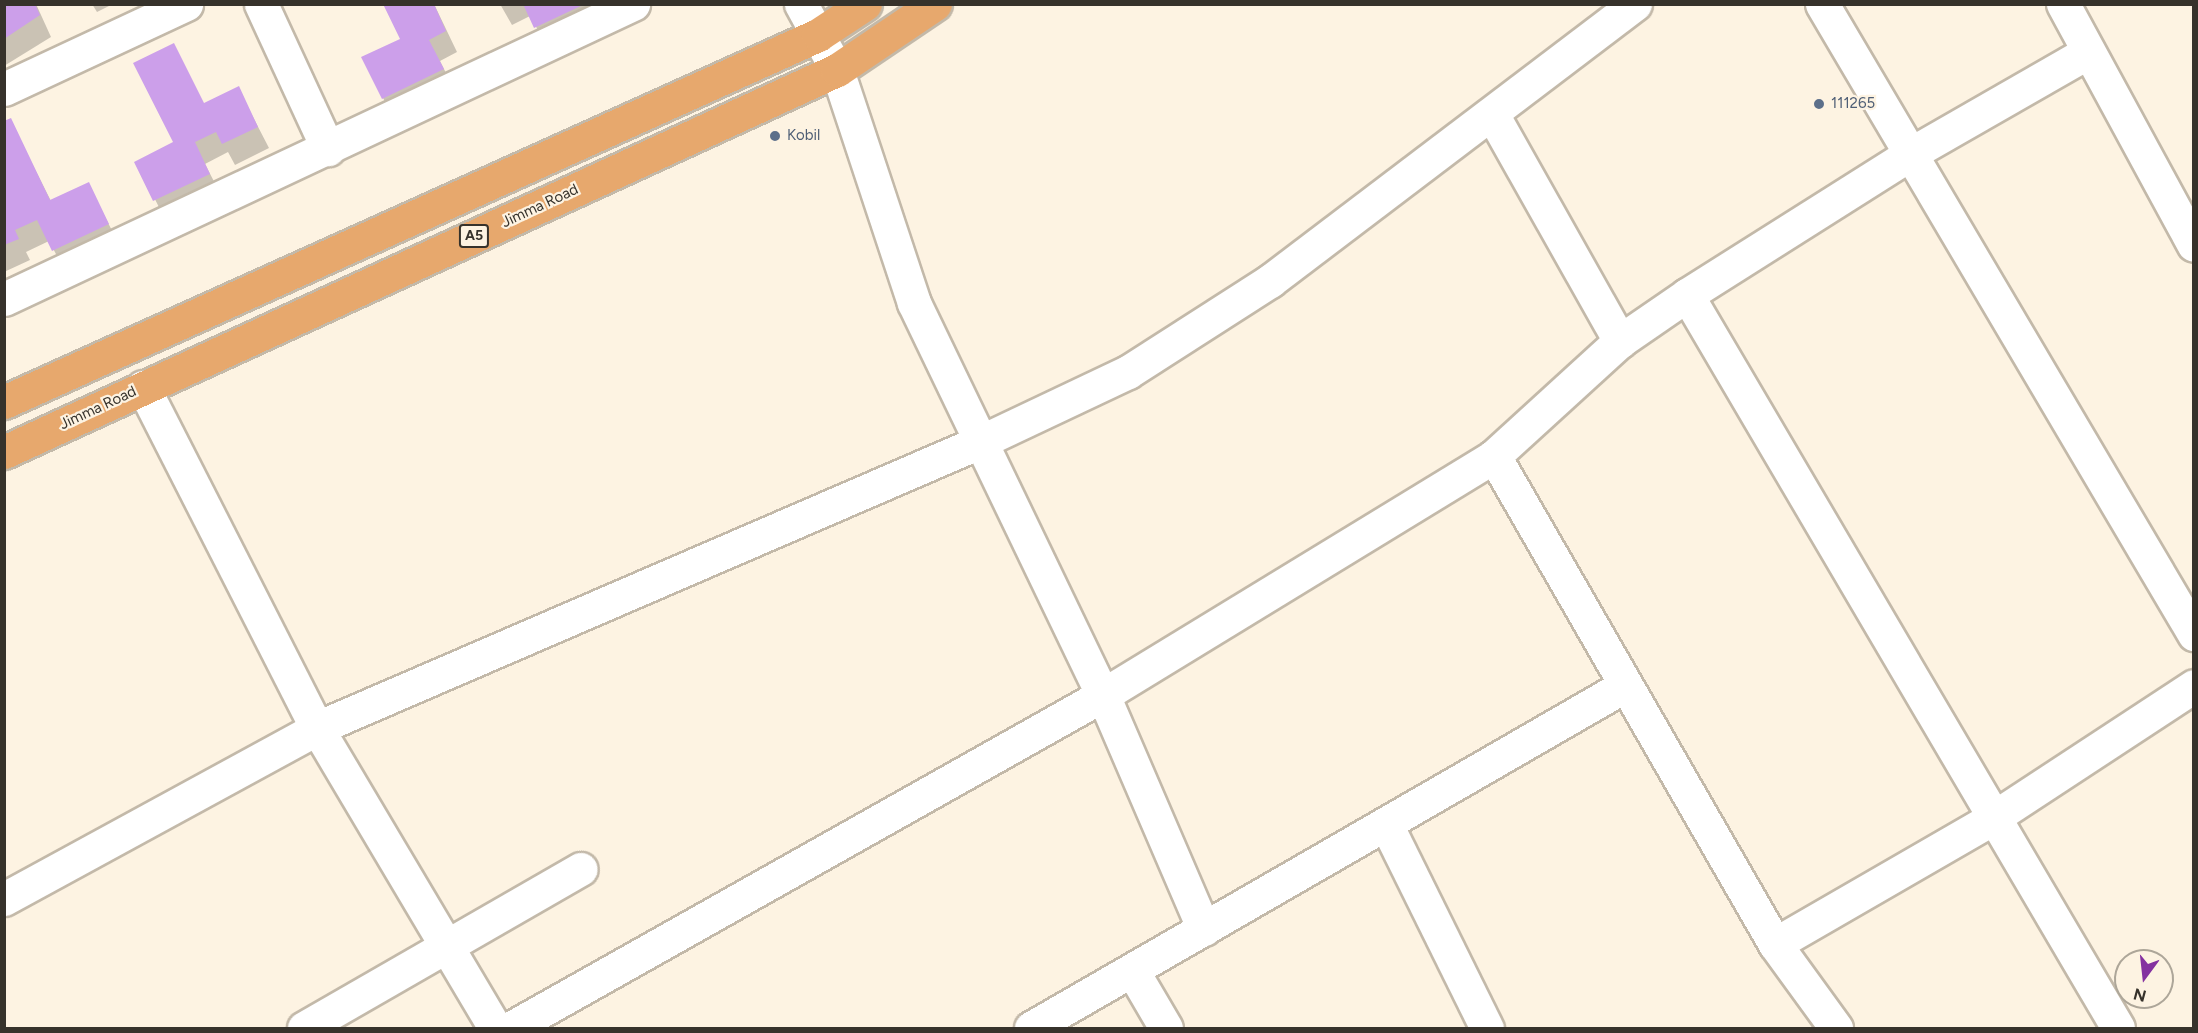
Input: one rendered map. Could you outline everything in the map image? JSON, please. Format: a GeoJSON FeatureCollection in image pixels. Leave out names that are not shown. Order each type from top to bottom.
{"type":"FeatureCollection","features":[{"type":"Feature","properties":{"kind":"highway"},"geometry":{"type":"LineString","coordinates":[[4,402],[818,35],[865,4]]}},
{"type":"Feature","properties":{"kind":"highway","name":"Jimma Road"},"geometry":{"type":"LineString","coordinates":[[4,452],[837,70],[935,4]]}},
{"type":"Feature","properties":{"kind":"street"},"geometry":{"type":"LineString","coordinates":[[4,89],[186,4]]}},
{"type":"Feature","properties":{"kind":"street"},"geometry":{"type":"LineString","coordinates":[[261,4],[328,148]]}},
{"type":"Feature","properties":{"kind":"street"},"geometry":{"type":"LineString","coordinates":[[4,299],[633,4]]}},
{"type":"Feature","properties":{"kind":"street"},"geometry":{"type":"LineString","coordinates":[[801,4],[837,70],[914,303],[984,440],[1103,695],[1204,929]]}},
{"type":"Feature","properties":{"kind":"street"},"geometry":{"type":"LineString","coordinates":[[4,899],[317,728],[984,440],[1138,366],[1270,281],[1635,4]]}},
{"type":"Feature","properties":{"kind":"street"},"geometry":{"type":"LineString","coordinates":[[1822,4],[2193,634]]}},
{"type":"Feature","properties":{"kind":"street"},"geometry":{"type":"LineString","coordinates":[[2063,4],[2086,53],[2193,245]]}},
{"type":"Feature","properties":{"kind":"street"},"geometry":{"type":"LineString","coordinates":[[511,1029],[1103,695],[1494,456],[1620,341],[1687,295],[1910,154],[2086,53]]}},
{"type":"Feature","properties":{"kind":"street"},"geometry":{"type":"LineString","coordinates":[[1492,114],[1620,341]]}},
{"type":"Feature","properties":{"kind":"street"},"geometry":{"type":"LineString","coordinates":[[1687,295],[2118,1029]]}},
{"type":"Feature","properties":{"kind":"street"},"geometry":{"type":"LineString","coordinates":[[143,387],[317,728],[495,1029]]}},
{"type":"Feature","properties":{"kind":"street"},"geometry":{"type":"LineString","coordinates":[[1494,456],[1624,686],[1775,944],[1836,1029]]}},
{"type":"Feature","properties":{"kind":"street"},"geometry":{"type":"LineString","coordinates":[[1031,1029],[1624,686]]}},
{"type":"Feature","properties":{"kind":"street"},"geometry":{"type":"LineString","coordinates":[[1775,944],[1993,818],[2193,686]]}},
{"type":"Feature","properties":{"kind":"street"},"geometry":{"type":"LineString","coordinates":[[1386,824],[1487,1029]]}},
{"type":"Feature","properties":{"kind":"street"},"geometry":{"type":"LineString","coordinates":[[304,1029],[580,869]]}},
{"type":"Feature","properties":{"kind":"street"},"geometry":{"type":"LineString","coordinates":[[1132,970],[1166,1029]]}},
{"type":"Feature","properties":{"kind":"building"},"geometry":{"type":"Polygon","coordinates":[[[4,4],[35,4],[40,15],[4,39],[4,4]]]}},
{"type":"Feature","properties":{"kind":"building"},"geometry":{"type":"Polygon","coordinates":[[[383,4],[434,4],[446,31],[429,40],[444,69],[382,99],[361,57],[400,39],[383,4]]]}},
{"type":"Feature","properties":{"kind":"building"},"geometry":{"type":"Polygon","coordinates":[[[523,4],[585,4],[534,28],[523,4]]]}},
{"type":"Feature","properties":{"kind":"building"},"geometry":{"type":"Polygon","coordinates":[[[174,43],[204,103],[239,86],[258,127],[222,144],[216,132],[195,142],[210,174],[153,201],[134,162],[173,142],[133,63],[174,43]]]}},
{"type":"Feature","properties":{"kind":"building"},"geometry":{"type":"Polygon","coordinates":[[[11,118],[50,200],[89,182],[109,224],[52,251],[37,220],[15,230],[19,239],[4,245],[4,121],[11,118]]]}},
{"type":"Feature","properties":{"kind":"place","name":"111265"},"geometry":{"type":"Point","coordinates":[1819,104]}},
{"type":"Feature","properties":{"kind":"place","name":"Kobil"},"geometry":{"type":"Point","coordinates":[775,136]}}]}
